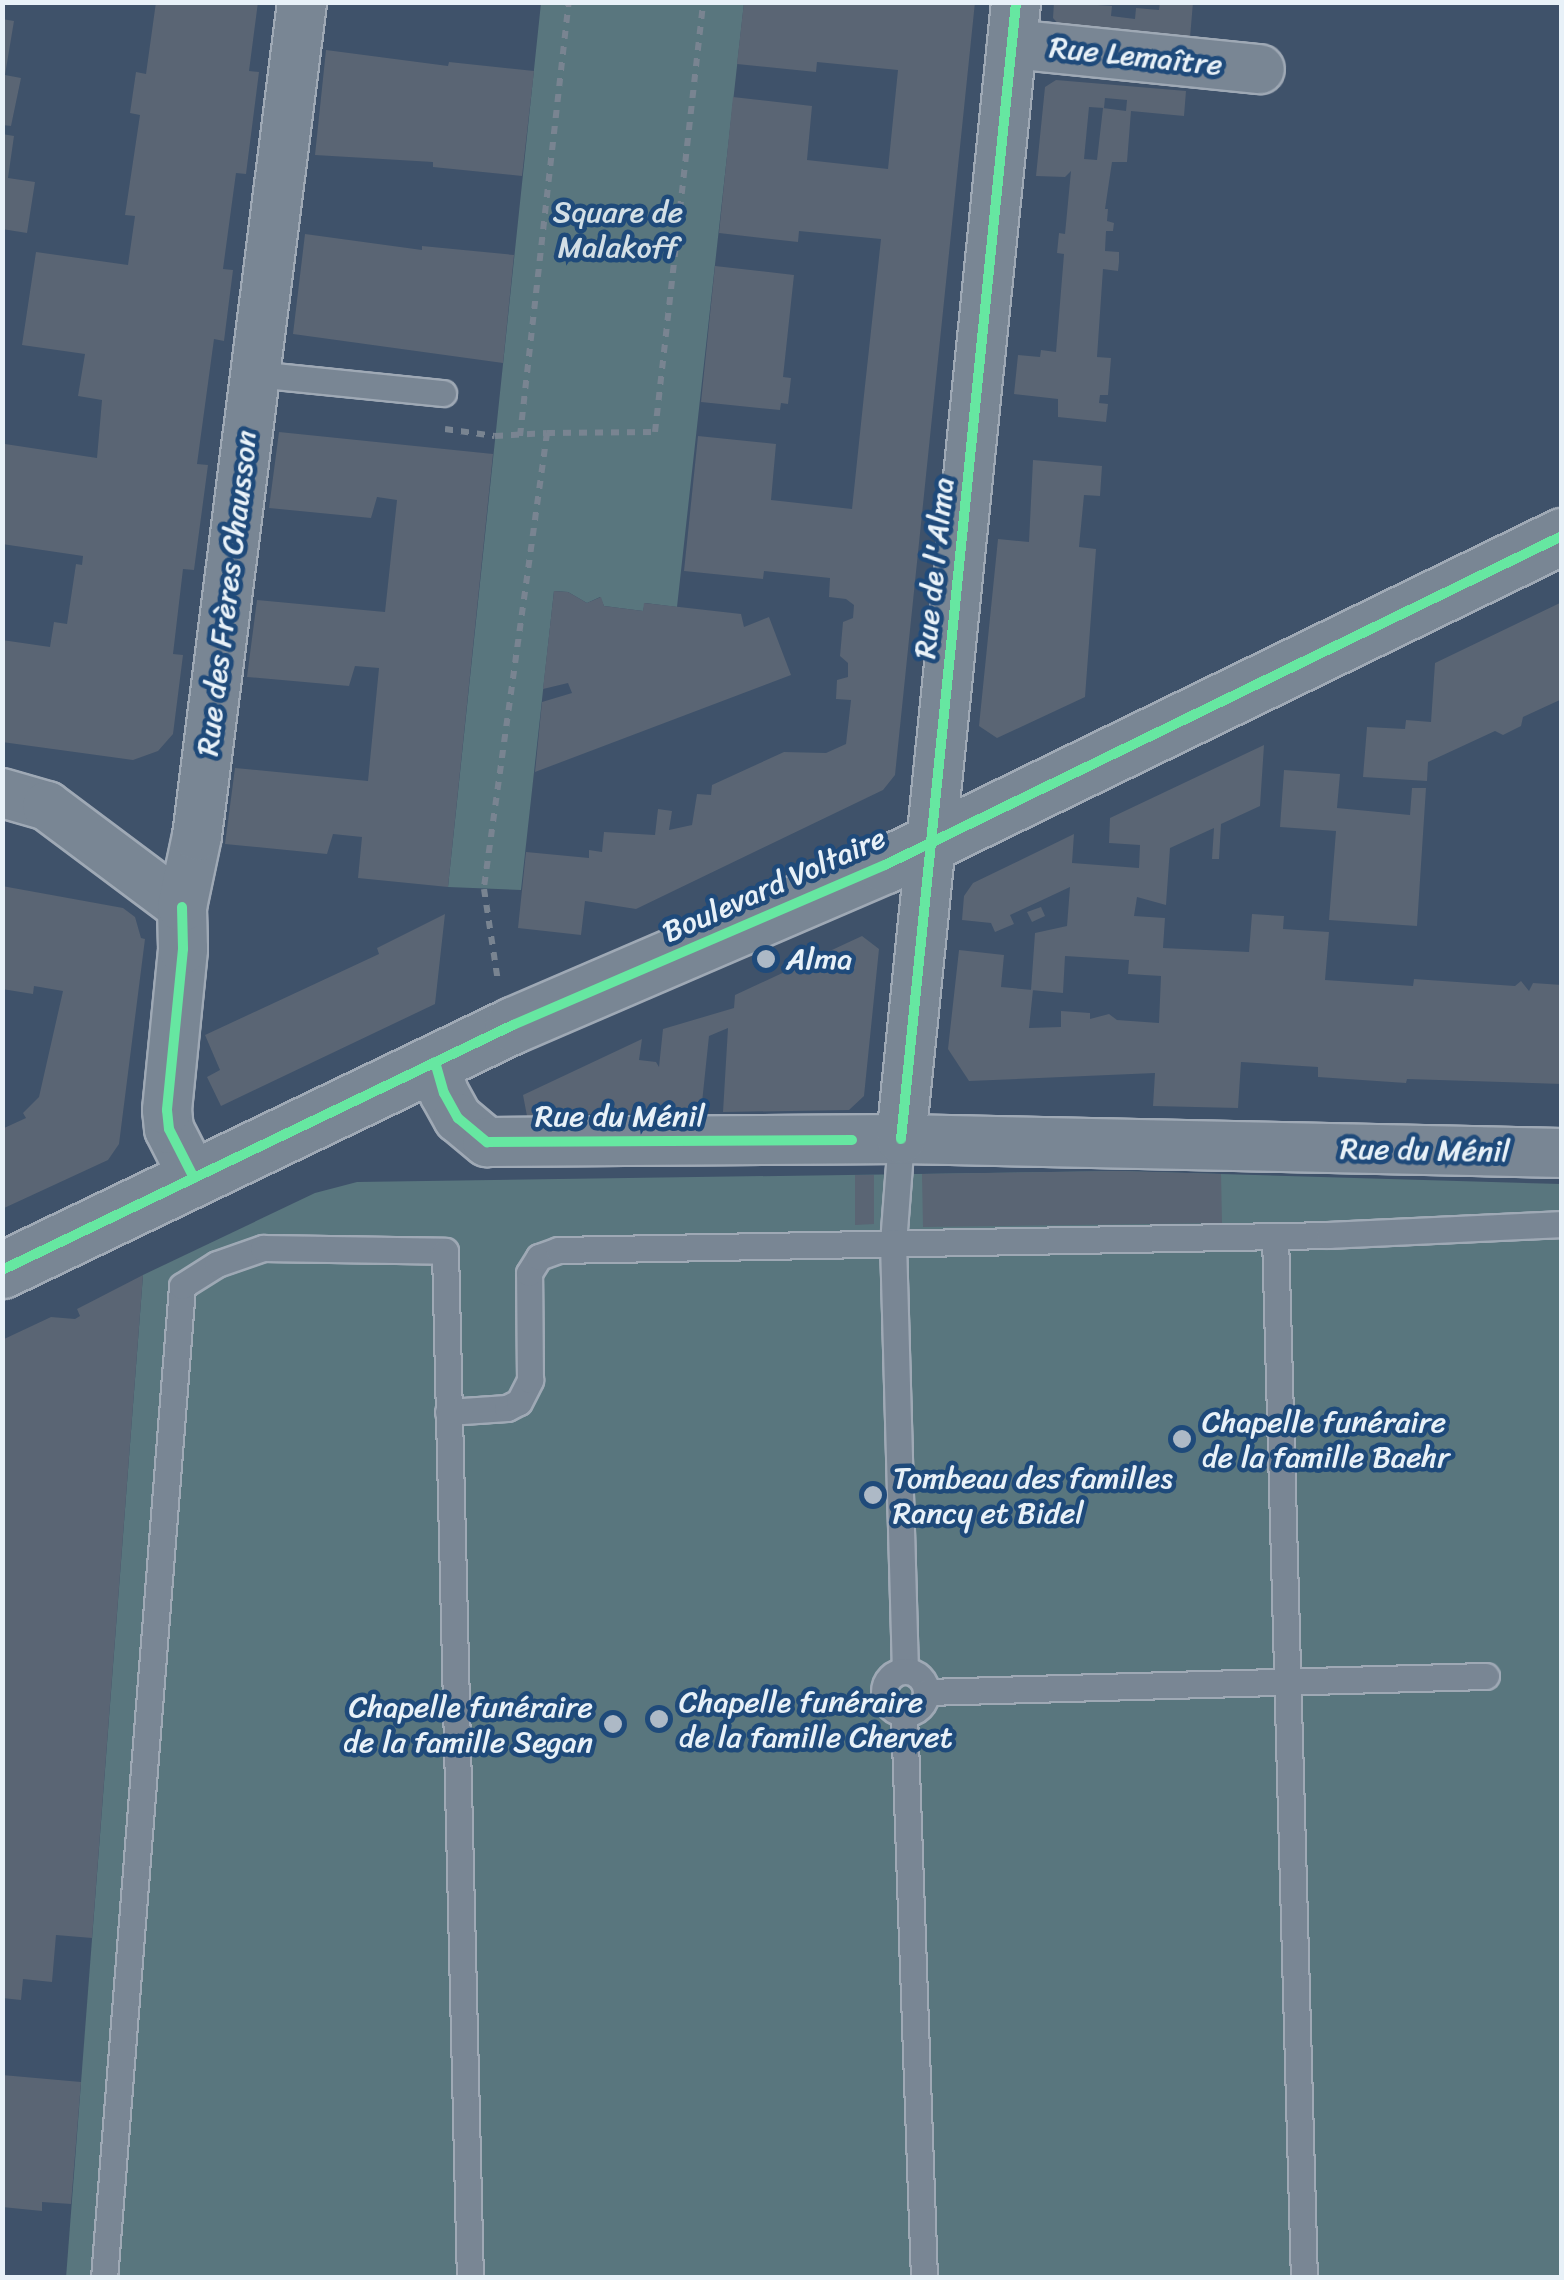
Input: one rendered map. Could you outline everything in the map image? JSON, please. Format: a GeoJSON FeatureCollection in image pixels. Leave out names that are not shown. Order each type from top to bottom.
{"type":"FeatureCollection","features":[{"type":"Feature","properties":{"kind":"main road","name":"Boulevard Voltaire"},"geometry":{"type":"LineString","coordinates":[[2,1270],[435,1062],[934,840],[1562,536]]}},
{"type":"Feature","properties":{"kind":"street","name":"Rue des Frères Chausson"},"geometry":{"type":"LineString","coordinates":[[194,1178],[170,1129],[166,1110],[184,950],[182,907],[197,836],[302,2]]}},
{"type":"Feature","properties":{"kind":"street","name":"Rue Lemaître"},"geometry":{"type":"LineString","coordinates":[[1014,23],[1260,69]]}},
{"type":"Feature","properties":{"kind":"street","name":"Rue de l'Alma"},"geometry":{"type":"LineString","coordinates":[[900,1139],[934,840],[1014,23]]}},
{"type":"Feature","properties":{"kind":"street"},"geometry":{"type":"LineString","coordinates":[[2,793],[47,806],[182,907]]}},
{"type":"Feature","properties":{"kind":"street","name":"Rue du Ménil"},"geometry":{"type":"LineString","coordinates":[[435,1062],[444,1093],[458,1118],[487,1142],[900,1139],[1562,1153]]}},
{"type":"Feature","properties":{"kind":"lane"},"geometry":{"type":"LineString","coordinates":[[255,374],[443,394]]}},
{"type":"Feature","properties":{"kind":"lane"},"geometry":{"type":"LineString","coordinates":[[900,1139],[892,1242],[905,1670]]}},
{"type":"Feature","properties":{"kind":"lane"},"geometry":{"type":"LineString","coordinates":[[448,1412],[507,1408],[526,1391],[530,1380],[529,1272],[545,1253],[1275,1236],[1562,1224]]}},
{"type":"Feature","properties":{"kind":"lane"},"geometry":{"type":"LineString","coordinates":[[1275,1236],[1304,2278]]}},
{"type":"Feature","properties":{"kind":"lane"},"geometry":{"type":"LineString","coordinates":[[104,2278],[182,1286],[217,1264],[262,1248],[444,1251],[470,2278]]}},
{"type":"Feature","properties":{"kind":"lane"},"geometry":{"type":"LineString","coordinates":[[905,1670],[917,1674],[926,1692],[922,1705],[904,1714],[891,1708],[884,1696],[891,1676],[905,1670]]}},
{"type":"Feature","properties":{"kind":"lane"},"geometry":{"type":"LineString","coordinates":[[926,1692],[1486,1676]]}},
{"type":"Feature","properties":{"kind":"lane"},"geometry":{"type":"LineString","coordinates":[[904,1714],[924,2278]]}},
{"type":"Feature","properties":{"kind":"path"},"geometry":{"type":"LineString","coordinates":[[520,436],[569,2]]}},
{"type":"Feature","properties":{"kind":"path"},"geometry":{"type":"LineString","coordinates":[[438,428],[520,436],[655,432],[702,2]]}},
{"type":"Feature","properties":{"kind":"path"},"geometry":{"type":"LineString","coordinates":[[494,970],[484,888],[547,433]]}},
{"type":"Feature","properties":{"kind":"green space","name":"Square de Malakoff"},"geometry":{"type":"Polygon","coordinates":[[[541,3],[744,3],[677,607],[645,603],[643,611],[604,606],[600,597],[587,603],[568,592],[554,591],[521,890],[448,887],[541,3]]]}},
{"type":"Feature","properties":{"kind":"green space"},"geometry":{"type":"Polygon","coordinates":[[[1119,1171],[1561,1184],[1561,2277],[66,2278],[143,1275],[315,1193],[357,1182],[1119,1171]]]}},
{"type":"Feature","properties":{"kind":"building"},"geometry":{"type":"Polygon","coordinates":[[[156,2],[258,2],[249,71],[259,72],[246,174],[236,173],[223,269],[233,270],[224,341],[214,339],[197,464],[208,465],[194,570],[183,569],[173,654],[183,655],[173,734],[158,751],[133,760],[2,742],[2,640],[50,647],[54,622],[67,624],[76,564],[82,565],[83,556],[2,544],[2,462],[5,444],[97,458],[102,400],[78,396],[85,354],[22,345],[36,252],[128,265],[135,216],[125,215],[140,115],[130,113],[136,72],[146,74],[156,2]]]}},
{"type":"Feature","properties":{"kind":"building"},"geometry":{"type":"Polygon","coordinates":[[[744,2],[975,2],[895,775],[883,790],[636,909],[585,901],[581,935],[518,928],[526,852],[589,858],[589,850],[602,852],[604,832],[655,835],[658,809],[672,811],[669,830],[692,825],[697,794],[711,795],[712,785],[784,752],[826,753],[846,744],[851,700],[836,699],[837,680],[848,677],[848,663],[840,656],[843,622],[853,618],[854,605],[846,599],[829,597],[830,578],[764,571],[763,579],[684,571],[698,436],[776,444],[771,500],[852,509],[881,239],[799,231],[798,242],[719,233],[733,97],[812,106],[807,160],[888,169],[898,70],[817,62],[816,72],[737,64],[744,2]]]}},
{"type":"Feature","properties":{"kind":"building"},"geometry":{"type":"Polygon","coordinates":[[[1054,2],[1112,6],[1111,16],[1135,19],[1136,8],[1159,10],[1160,2],[1193,2],[1190,38],[1062,28],[1053,18],[1054,2]]]}},
{"type":"Feature","properties":{"kind":"building"},"geometry":{"type":"Polygon","coordinates":[[[2,19],[14,21],[5,75],[21,78],[11,126],[2,125],[2,19]]]}},
{"type":"Feature","properties":{"kind":"building"},"geometry":{"type":"Polygon","coordinates":[[[326,50],[448,66],[449,62],[534,71],[522,176],[433,167],[433,162],[315,155],[326,50]]]}},
{"type":"Feature","properties":{"kind":"building"},"geometry":{"type":"Polygon","coordinates":[[[1056,80],[1186,91],[1184,116],[1131,111],[1127,162],[1112,162],[1105,209],[1107,221],[1114,223],[1113,231],[1106,231],[1105,251],[1119,252],[1119,262],[1118,271],[1103,269],[1097,357],[1111,358],[1108,395],[1100,395],[1099,403],[1108,404],[1106,422],[1058,417],[1058,399],[1014,394],[1018,355],[1040,357],[1041,350],[1056,352],[1064,254],[1057,253],[1059,233],[1065,234],[1071,171],[1065,177],[1036,176],[1045,87],[1056,80]],[[1105,98],[1104,108],[1089,107],[1084,159],[1097,160],[1103,108],[1126,111],[1127,100],[1105,98]]]}},
{"type":"Feature","properties":{"kind":"building"},"geometry":{"type":"Polygon","coordinates":[[[2,134],[14,136],[8,178],[35,182],[27,233],[2,229],[2,134]]]}},
{"type":"Feature","properties":{"kind":"building"},"geometry":{"type":"Polygon","coordinates":[[[305,234],[422,250],[422,246],[514,255],[503,363],[293,334],[305,234]]]}},
{"type":"Feature","properties":{"kind":"building"},"geometry":{"type":"Polygon","coordinates":[[[715,266],[794,275],[783,377],[791,378],[788,404],[781,403],[780,410],[701,402],[715,266]]]}},
{"type":"Feature","properties":{"kind":"building"},"geometry":{"type":"Polygon","coordinates":[[[279,432],[493,454],[448,887],[358,878],[362,837],[333,834],[327,854],[225,844],[235,768],[368,781],[379,668],[355,666],[349,686],[247,677],[257,600],[385,612],[397,500],[377,497],[371,518],[269,508],[279,432]]]}},
{"type":"Feature","properties":{"kind":"building"},"geometry":{"type":"Polygon","coordinates":[[[1033,460],[1102,466],[1100,496],[1084,495],[1079,547],[1096,549],[1085,697],[997,738],[979,726],[998,539],[1029,542],[1033,460]]]}},
{"type":"Feature","properties":{"kind":"building"},"geometry":{"type":"Polygon","coordinates":[[[554,591],[568,592],[587,603],[601,597],[604,606],[643,611],[644,603],[741,614],[744,627],[769,617],[791,675],[535,772],[542,702],[572,693],[568,683],[543,689],[554,591]]]}},
{"type":"Feature","properties":{"kind":"building"},"geometry":{"type":"Polygon","coordinates":[[[1562,602],[1562,699],[1523,717],[1521,726],[1503,735],[1495,731],[1428,762],[1427,781],[1363,777],[1367,727],[1405,729],[1406,720],[1431,722],[1435,663],[1562,602]]]}},
{"type":"Feature","properties":{"kind":"building"},"geometry":{"type":"Polygon","coordinates":[[[1264,745],[1260,806],[1221,824],[1219,859],[1212,859],[1214,828],[1170,848],[1166,905],[1137,897],[1134,916],[1165,918],[1163,948],[1249,952],[1252,914],[1284,916],[1283,929],[1329,932],[1325,980],[1413,986],[1414,979],[1515,986],[1521,981],[1529,991],[1533,983],[1562,985],[1562,1084],[1407,1079],[1406,1083],[1318,1077],[1318,1067],[1241,1062],[1238,1108],[1153,1106],[1155,1073],[969,1081],[948,1049],[959,950],[1004,955],[1001,987],[1031,990],[1035,933],[1067,926],[1070,887],[1010,915],[1014,924],[995,932],[991,923],[962,920],[964,896],[973,883],[1074,834],[1072,863],[1139,868],[1140,845],[1109,843],[1110,818],[1264,745]],[[1065,956],[1063,993],[1033,990],[1029,1028],[1061,1027],[1061,1011],[1090,1013],[1090,1019],[1109,1014],[1117,1020],[1159,1023],[1161,976],[1128,974],[1129,960],[1065,956]]]}},
{"type":"Feature","properties":{"kind":"building"},"geometry":{"type":"Polygon","coordinates":[[[1284,770],[1340,774],[1337,808],[1410,815],[1412,788],[1426,788],[1417,926],[1329,920],[1336,831],[1280,827],[1284,770]]]}},
{"type":"Feature","properties":{"kind":"building"},"geometry":{"type":"Polygon","coordinates":[[[2,886],[123,908],[135,917],[141,938],[145,939],[119,1144],[108,1160],[2,1209],[2,1129],[26,1118],[23,1113],[39,1097],[63,991],[34,986],[33,994],[2,989],[2,886]]]}},
{"type":"Feature","properties":{"kind":"building"},"geometry":{"type":"Polygon","coordinates":[[[1041,907],[1045,916],[1032,922],[1027,912],[1041,907]]]}},
{"type":"Feature","properties":{"kind":"building"},"geometry":{"type":"Polygon","coordinates":[[[445,914],[435,1004],[221,1106],[207,1077],[220,1070],[205,1035],[379,954],[377,948],[445,914]]]}},
{"type":"Feature","properties":{"kind":"building"},"geometry":{"type":"Polygon","coordinates":[[[862,936],[879,949],[864,1096],[849,1110],[723,1112],[728,1028],[709,1036],[701,1112],[527,1116],[523,1095],[642,1039],[639,1060],[656,1062],[659,1067],[663,1029],[734,1008],[735,995],[862,936]]]}},
{"type":"Feature","properties":{"kind":"building"},"geometry":{"type":"Polygon","coordinates":[[[922,1174],[1221,1174],[1222,1223],[923,1227],[922,1174]]]}},
{"type":"Feature","properties":{"kind":"building"},"geometry":{"type":"Polygon","coordinates":[[[855,1175],[874,1175],[874,1224],[855,1225],[855,1175]]]}},
{"type":"Feature","properties":{"kind":"building"},"geometry":{"type":"Polygon","coordinates":[[[143,1275],[92,1938],[56,1935],[52,1982],[23,1979],[21,2000],[2,1998],[2,1340],[51,1317],[75,1319],[80,1316],[77,1309],[143,1275]]]}},
{"type":"Feature","properties":{"kind":"building"},"geometry":{"type":"Polygon","coordinates":[[[2,2075],[81,2082],[71,2204],[42,2202],[42,2211],[2,2207],[2,2075]]]}},
{"type":"Feature","properties":{"kind":"cycle path"},"geometry":{"type":"LineString","coordinates":[[901,1139],[1016,2]]}},
{"type":"Feature","properties":{"kind":"cycle path"},"geometry":{"type":"LineString","coordinates":[[2,1270],[513,1025],[885,865],[1562,536]]}},
{"type":"Feature","properties":{"kind":"cycle path"},"geometry":{"type":"LineString","coordinates":[[182,907],[183,949],[167,1110],[169,1129],[194,1178]]}},
{"type":"Feature","properties":{"kind":"cycle path"},"geometry":{"type":"LineString","coordinates":[[435,1062],[444,1093],[458,1118],[487,1142],[852,1140]]}},
{"type":"Feature","properties":{"kind":"place","name":"Alma"},"geometry":{"type":"Point","coordinates":[766,959]}},
{"type":"Feature","properties":{"kind":"place","name":"Chapelle funéraire de la famille Baehr"},"geometry":{"type":"Point","coordinates":[1182,1439]}},
{"type":"Feature","properties":{"kind":"place","name":"Tombeau des familles Rancy et Bidel"},"geometry":{"type":"Point","coordinates":[873,1495]}},
{"type":"Feature","properties":{"kind":"place","name":"Chapelle funéraire de la famille Chervet"},"geometry":{"type":"Point","coordinates":[659,1719]}},
{"type":"Feature","properties":{"kind":"place","name":"Chapelle funéraire de la famille Segan"},"geometry":{"type":"Point","coordinates":[613,1724]}}]}
